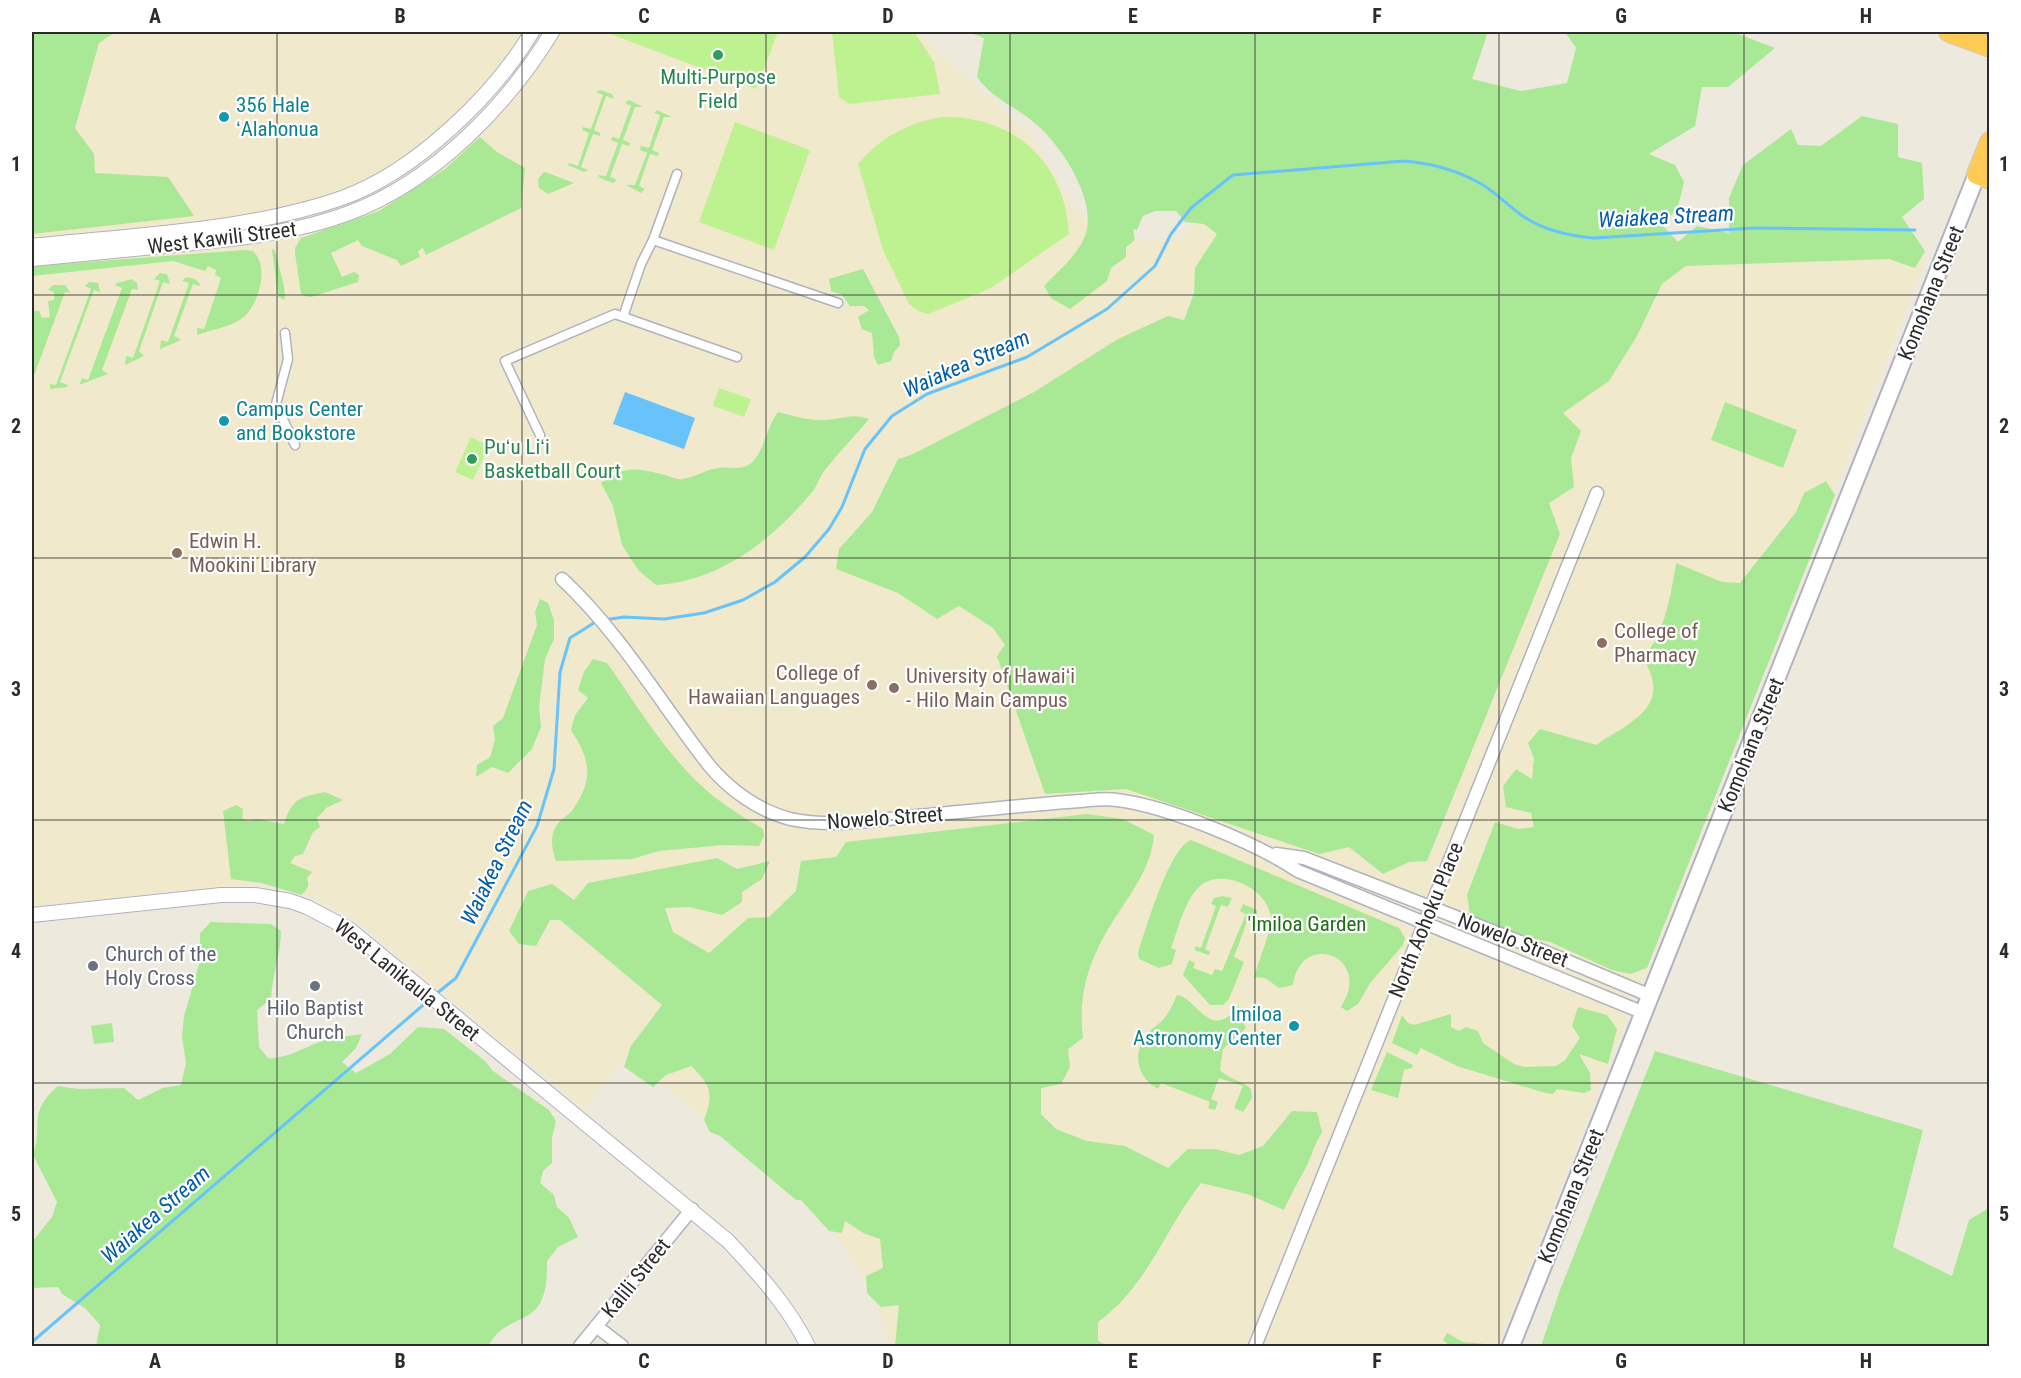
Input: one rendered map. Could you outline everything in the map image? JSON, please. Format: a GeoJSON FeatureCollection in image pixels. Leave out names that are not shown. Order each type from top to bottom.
{"type":"FeatureCollection","features":[{"type":"Feature","properties":{"kind":"highway"},"geometry":{"type":"LineString","coordinates":[[1949,32],[1989,47]]}},
{"type":"Feature","properties":{"kind":"highway","name":"Komohana Street"},"geometry":{"type":"LineString","coordinates":[[1983,177],[1988,148]]}},
{"type":"Feature","properties":{"kind":"main road","name":"Komohana Street"},"geometry":{"type":"LineString","coordinates":[[1511,1347],[1983,177]]}},
{"type":"Feature","properties":{"kind":"street","name":"West Kawili Street"},"geometry":{"type":"LineString","coordinates":[[32,246],[261,220],[345,197],[405,164],[459,121],[505,70],[532,32]]}},
{"type":"Feature","properties":{"kind":"street","name":"West Kawili Street"},"geometry":{"type":"LineString","coordinates":[[32,259],[263,236],[351,213],[414,178],[470,134],[519,81],[552,32]]}},
{"type":"Feature","properties":{"kind":"street"},"geometry":{"type":"LineString","coordinates":[[623,317],[641,264],[653,240],[677,174]]}},
{"type":"Feature","properties":{"kind":"street"},"geometry":{"type":"LineString","coordinates":[[653,240],[838,303]]}},
{"type":"Feature","properties":{"kind":"street"},"geometry":{"type":"LineString","coordinates":[[540,435],[505,361],[615,314],[737,357]]}},
{"type":"Feature","properties":{"kind":"street"},"geometry":{"type":"LineString","coordinates":[[285,333],[288,359],[276,405],[295,446]]}},
{"type":"Feature","properties":{"kind":"street","name":"North Aohoku Place"},"geometry":{"type":"LineString","coordinates":[[1255,1347],[1597,493]]}},
{"type":"Feature","properties":{"kind":"street","name":"Nowelo Street"},"geometry":{"type":"LineString","coordinates":[[562,579],[589,605],[710,766],[737,792],[770,812],[808,822],[847,823],[1045,804],[1114,800],[1149,807],[1272,854],[1298,872],[1426,922],[1644,1013]]}},
{"type":"Feature","properties":{"kind":"street","name":"Nowelo Street"},"geometry":{"type":"LineString","coordinates":[[1272,854],[1304,858],[1431,909],[1532,946],[1651,996]]}},
{"type":"Feature","properties":{"kind":"street","name":"West Lanikaula Street"},"geometry":{"type":"LineString","coordinates":[[32,915],[221,895],[273,897],[307,907],[349,929],[408,981],[692,1209],[728,1241],[767,1281],[798,1325],[808,1347]]}},
{"type":"Feature","properties":{"kind":"street","name":"Kalili Street"},"geometry":{"type":"LineString","coordinates":[[580,1347],[692,1209]]}},
{"type":"Feature","properties":{"kind":"street"},"geometry":{"type":"LineString","coordinates":[[596,1326],[622,1347]]}},
{"type":"Feature","properties":{"kind":"shaded area","name":"University of Hawaiʻi - Hilo Main Campus"},"geometry":{"type":"Polygon","coordinates":[[[32,32],[918,32],[1028,133],[1081,216],[1131,242],[1182,237],[1220,202],[1538,242],[1922,256],[1925,260],[1498,1346],[890,1346],[876,1303],[858,1268],[836,1235],[811,1204],[626,1056],[584,1109],[366,929],[333,906],[305,894],[276,886],[247,884],[32,906],[32,32]]]}},
{"type":"Feature","properties":{"kind":"green space"},"geometry":{"type":"Polygon","coordinates":[[[32,32],[115,32],[99,43],[75,128],[94,154],[95,173],[168,177],[194,216],[32,234],[32,32]]]}},
{"type":"Feature","properties":{"kind":"green space","name":"Multi-Purpose Field"},"geometry":{"type":"Polygon","coordinates":[[[605,32],[778,32],[756,89],[605,32]]]}},
{"type":"Feature","properties":{"kind":"green space"},"geometry":{"type":"Polygon","coordinates":[[[832,32],[914,32],[934,62],[940,94],[849,104],[839,97],[832,32]]]}},
{"type":"Feature","properties":{"kind":"green space"},"geometry":{"type":"Polygon","coordinates":[[[968,32],[1488,32],[1472,79],[1521,91],[1567,83],[1576,48],[1565,32],[1733,32],[1775,48],[1728,87],[1702,87],[1695,126],[1649,154],[1675,165],[1684,182],[1677,211],[1660,223],[1678,242],[1697,226],[1729,233],[1729,198],[1743,165],[1791,129],[1798,145],[1821,146],[1862,116],[1898,124],[1898,157],[1922,163],[1924,199],[1902,217],[1925,251],[1915,268],[1889,259],[1686,266],[1662,284],[1637,336],[1609,381],[1563,413],[1581,431],[1571,458],[1574,487],[1549,503],[1560,534],[1427,861],[1409,862],[1383,874],[1349,847],[1319,854],[1126,789],[1045,794],[997,656],[1005,645],[993,628],[959,606],[937,619],[898,593],[836,569],[839,549],[872,512],[898,459],[911,455],[1034,392],[1118,339],[1168,316],[1184,320],[1194,293],[1195,268],[1217,234],[1204,224],[1185,222],[1176,211],[1155,211],[1143,216],[1137,230],[1133,229],[1135,240],[1126,247],[1126,257],[1111,268],[1107,281],[1070,309],[1051,298],[1044,286],[1082,243],[1088,222],[1087,208],[1076,176],[1048,136],[1031,120],[990,91],[977,77],[984,38],[968,32]]]}},
{"type":"Feature","properties":{"kind":"green space"},"geometry":{"type":"Polygon","coordinates":[[[600,90],[612,94],[614,99],[606,96],[594,130],[600,133],[600,136],[593,134],[581,167],[588,170],[584,172],[568,165],[569,163],[578,166],[589,133],[582,130],[583,127],[591,129],[603,95],[596,92],[600,90]]]}},
{"type":"Feature","properties":{"kind":"green space"},"geometry":{"type":"Polygon","coordinates":[[[629,100],[643,107],[635,107],[623,140],[630,143],[629,146],[622,144],[610,177],[617,180],[613,183],[598,175],[606,176],[618,143],[611,140],[612,137],[619,139],[631,106],[625,103],[629,100]]]}},
{"type":"Feature","properties":{"kind":"green space"},"geometry":{"type":"Polygon","coordinates":[[[657,110],[672,117],[664,117],[652,150],[659,153],[658,156],[650,154],[639,186],[645,189],[641,193],[626,185],[635,185],[647,153],[640,150],[641,146],[649,148],[660,115],[654,113],[657,110]]]}},
{"type":"Feature","properties":{"kind":"green space"},"geometry":{"type":"Polygon","coordinates":[[[941,117],[967,118],[991,124],[1013,134],[1031,148],[1046,165],[1058,185],[1069,234],[991,288],[928,314],[918,311],[909,304],[883,250],[858,164],[876,146],[895,133],[917,123],[941,117]]]}},
{"type":"Feature","properties":{"kind":"green space"},"geometry":{"type":"Polygon","coordinates":[[[735,122],[810,150],[774,250],[699,222],[735,122]]]}},
{"type":"Feature","properties":{"kind":"green space"},"geometry":{"type":"Polygon","coordinates":[[[480,137],[497,152],[525,168],[521,208],[426,255],[423,248],[418,251],[420,257],[401,266],[397,260],[362,246],[358,240],[331,253],[342,277],[354,272],[359,275],[358,282],[311,297],[301,293],[295,248],[301,238],[379,211],[445,169],[480,137]]]}},
{"type":"Feature","properties":{"kind":"green space"},"geometry":{"type":"Polygon","coordinates":[[[544,172],[574,183],[548,194],[539,188],[538,179],[544,172]]]}},
{"type":"Feature","properties":{"kind":"green space"},"geometry":{"type":"Polygon","coordinates":[[[272,249],[275,250],[282,276],[285,290],[284,300],[278,296],[272,249]]]}},
{"type":"Feature","properties":{"kind":"green space"},"geometry":{"type":"Polygon","coordinates":[[[253,251],[261,267],[260,286],[253,305],[236,322],[197,335],[197,328],[204,329],[221,278],[215,275],[216,270],[208,266],[205,271],[173,261],[32,276],[32,266],[253,251]]]}},
{"type":"Feature","properties":{"kind":"green space"},"geometry":{"type":"Polygon","coordinates":[[[863,269],[899,337],[900,345],[891,361],[878,365],[874,357],[872,333],[862,329],[858,317],[869,310],[864,306],[850,306],[842,295],[831,291],[829,279],[863,269]]]}},
{"type":"Feature","properties":{"kind":"green space"},"geometry":{"type":"Polygon","coordinates":[[[160,273],[167,274],[170,284],[163,282],[139,351],[144,356],[125,365],[126,356],[133,358],[160,281],[154,279],[160,273]]]}},
{"type":"Feature","properties":{"kind":"green space"},"geometry":{"type":"Polygon","coordinates":[[[186,277],[195,279],[200,284],[199,286],[193,284],[174,336],[181,340],[160,349],[161,340],[168,342],[189,283],[182,281],[186,277]]]}},
{"type":"Feature","properties":{"kind":"green space"},"geometry":{"type":"Polygon","coordinates":[[[132,279],[137,283],[138,290],[132,289],[102,370],[108,374],[79,385],[82,378],[88,380],[122,288],[115,285],[132,279]]]}},
{"type":"Feature","properties":{"kind":"green space"},"geometry":{"type":"Polygon","coordinates":[[[89,282],[98,283],[100,292],[94,290],[60,382],[68,385],[50,389],[50,384],[56,385],[91,289],[85,286],[89,282]]]}},
{"type":"Feature","properties":{"kind":"green space"},"geometry":{"type":"Polygon","coordinates":[[[53,285],[65,285],[71,293],[65,292],[32,381],[32,311],[39,311],[42,318],[50,317],[48,301],[54,300],[54,292],[48,290],[53,285]]]}},
{"type":"Feature","properties":{"kind":"green space"},"geometry":{"type":"Polygon","coordinates":[[[719,388],[751,399],[744,417],[713,406],[719,388]]]}},
{"type":"Feature","properties":{"kind":"green space"},"geometry":{"type":"Polygon","coordinates":[[[1725,402],[1797,430],[1783,468],[1711,440],[1725,402]]]}},
{"type":"Feature","properties":{"kind":"green space"},"geometry":{"type":"Polygon","coordinates":[[[778,412],[814,420],[852,416],[869,419],[824,471],[813,491],[763,541],[724,566],[680,582],[656,585],[639,571],[622,545],[613,506],[601,483],[617,473],[632,470],[681,479],[714,469],[746,466],[759,454],[778,412]]]}},
{"type":"Feature","properties":{"kind":"green space","name":"Puʻu Liʻi Basketball Court"},"geometry":{"type":"Polygon","coordinates":[[[471,437],[489,446],[473,480],[455,472],[471,437]]]}},
{"type":"Feature","properties":{"kind":"green space"},"geometry":{"type":"Polygon","coordinates":[[[1826,481],[1835,495],[1647,968],[1630,974],[1612,970],[1550,942],[1505,933],[1470,914],[1467,895],[1495,822],[1518,829],[1534,827],[1531,813],[1506,807],[1503,786],[1516,769],[1532,779],[1534,759],[1528,743],[1540,729],[1596,745],[1642,713],[1653,694],[1653,683],[1643,656],[1662,626],[1676,563],[1722,582],[1740,583],[1796,512],[1804,493],[1826,481]]]}},
{"type":"Feature","properties":{"kind":"green space"},"geometry":{"type":"Polygon","coordinates":[[[540,599],[548,603],[554,620],[554,639],[545,659],[539,707],[541,727],[532,749],[508,773],[492,767],[476,777],[477,765],[490,757],[495,740],[493,726],[503,718],[537,625],[535,612],[540,599]]]}},
{"type":"Feature","properties":{"kind":"green space"},"geometry":{"type":"Polygon","coordinates":[[[593,659],[607,663],[656,733],[697,782],[713,796],[763,829],[764,836],[759,846],[724,845],[659,851],[632,859],[556,861],[552,843],[554,829],[574,808],[587,778],[586,760],[571,730],[575,715],[588,698],[578,690],[584,672],[593,659]]]}},
{"type":"Feature","properties":{"kind":"green space"},"geometry":{"type":"Polygon","coordinates":[[[325,792],[343,800],[326,808],[317,818],[320,827],[313,832],[303,854],[295,856],[290,863],[312,872],[307,878],[308,886],[301,895],[261,883],[231,879],[223,811],[236,805],[243,809],[242,818],[247,821],[257,819],[284,824],[294,804],[303,798],[325,792]]]}},
{"type":"Feature","properties":{"kind":"green space"},"geometry":{"type":"Polygon","coordinates":[[[1087,814],[1123,819],[1154,835],[1143,873],[1107,931],[1089,969],[1083,995],[1083,1038],[1068,1049],[1070,1067],[1061,1084],[1041,1088],[1041,1114],[1056,1129],[1087,1141],[1125,1146],[1168,1168],[1188,1149],[1215,1149],[1239,1155],[1263,1146],[1292,1111],[1317,1112],[1322,1132],[1284,1210],[1247,1194],[1201,1183],[1143,1275],[1115,1308],[1098,1322],[1098,1341],[1108,1346],[895,1346],[899,1305],[881,1307],[867,1293],[866,1276],[883,1268],[880,1239],[863,1233],[845,1221],[842,1233],[829,1231],[801,1200],[796,1200],[720,1136],[710,1132],[704,1120],[709,1103],[709,1090],[691,1066],[666,1075],[653,1087],[624,1067],[631,1046],[662,1005],[560,920],[550,920],[536,946],[519,944],[509,931],[528,891],[552,884],[574,900],[588,883],[717,858],[737,869],[770,861],[762,879],[742,892],[742,902],[722,915],[689,907],[665,908],[673,932],[709,953],[748,918],[769,917],[796,891],[801,861],[836,857],[846,842],[1087,814]]]}},
{"type":"Feature","properties":{"kind":"green space","name":"'Imiloa Garden"},"geometry":{"type":"Polygon","coordinates":[[[1191,840],[1399,928],[1405,938],[1403,945],[1370,983],[1358,1004],[1347,1011],[1341,1007],[1349,989],[1348,974],[1342,963],[1332,956],[1320,954],[1308,958],[1298,968],[1293,985],[1279,988],[1265,978],[1254,977],[1267,939],[1271,920],[1269,909],[1263,899],[1253,890],[1230,880],[1218,879],[1206,882],[1197,889],[1188,902],[1171,948],[1176,950],[1172,964],[1159,968],[1139,959],[1138,953],[1159,891],[1175,858],[1183,846],[1191,840]]]}},
{"type":"Feature","properties":{"kind":"green space"},"geometry":{"type":"Polygon","coordinates":[[[1222,896],[1232,898],[1228,907],[1221,905],[1205,949],[1210,952],[1209,955],[1194,950],[1196,946],[1201,948],[1216,906],[1211,904],[1214,898],[1222,896]]]}},
{"type":"Feature","properties":{"kind":"green space"},"geometry":{"type":"Polygon","coordinates":[[[1243,904],[1257,910],[1258,922],[1248,919],[1234,957],[1244,962],[1229,999],[1223,1005],[1210,1005],[1183,975],[1189,960],[1195,963],[1193,968],[1212,975],[1215,969],[1222,971],[1246,914],[1240,911],[1243,904]]]}},
{"type":"Feature","properties":{"kind":"green space"},"geometry":{"type":"Polygon","coordinates":[[[211,922],[271,924],[281,931],[271,999],[257,1010],[259,1047],[268,1058],[282,1057],[328,1039],[362,1034],[356,1048],[342,1062],[356,1073],[390,1054],[418,1027],[444,1029],[485,1061],[493,1071],[549,1110],[556,1121],[552,1138],[552,1163],[543,1171],[540,1183],[554,1195],[557,1207],[569,1218],[578,1237],[558,1247],[547,1261],[546,1284],[542,1300],[535,1310],[507,1326],[488,1346],[96,1346],[100,1325],[86,1309],[62,1294],[58,1287],[32,1288],[32,1242],[52,1217],[57,1202],[33,1155],[39,1111],[48,1095],[58,1086],[78,1089],[124,1088],[138,1100],[163,1088],[181,1085],[186,1063],[182,1037],[184,1016],[200,961],[200,933],[211,922]]]}},
{"type":"Feature","properties":{"kind":"green space"},"geometry":{"type":"Polygon","coordinates":[[[1177,995],[1185,998],[1212,1020],[1220,1020],[1229,1016],[1239,1005],[1239,1014],[1246,1028],[1223,1049],[1220,1070],[1251,1089],[1252,1098],[1243,1112],[1234,1108],[1243,1086],[1219,1078],[1211,1099],[1218,1102],[1215,1110],[1208,1108],[1210,1102],[1161,1083],[1158,1089],[1151,1085],[1142,1073],[1138,1058],[1141,1043],[1147,1033],[1164,1019],[1177,995]]]}},
{"type":"Feature","properties":{"kind":"green space"},"geometry":{"type":"Polygon","coordinates":[[[1578,1007],[1607,1015],[1617,1029],[1608,1064],[1579,1054],[1590,1073],[1591,1090],[1584,1093],[1557,1089],[1553,1094],[1545,1093],[1457,1066],[1421,1048],[1417,1055],[1392,1043],[1402,1015],[1408,1023],[1414,1025],[1451,1014],[1451,1027],[1459,1031],[1466,1027],[1478,1031],[1483,1043],[1514,1064],[1524,1067],[1556,1066],[1565,1060],[1580,1038],[1572,1026],[1578,1007]]]}},
{"type":"Feature","properties":{"kind":"green space"},"geometry":{"type":"Polygon","coordinates":[[[112,1023],[114,1042],[94,1044],[91,1026],[112,1023]]]}},
{"type":"Feature","properties":{"kind":"green space"},"geometry":{"type":"Polygon","coordinates":[[[1655,1051],[1923,1130],[1893,1247],[1952,1276],[1969,1220],[1989,1208],[1989,1346],[1541,1346],[1560,1290],[1655,1051]]]}},
{"type":"Feature","properties":{"kind":"green space"},"geometry":{"type":"Polygon","coordinates":[[[1387,1052],[1413,1065],[1412,1068],[1404,1070],[1398,1098],[1371,1090],[1387,1052]]]}},
{"type":"Feature","properties":{"kind":"green space"},"geometry":{"type":"Polygon","coordinates":[[[1447,1333],[1463,1342],[1496,1345],[1450,1346],[1443,1340],[1447,1333]]]}},
{"type":"Feature","properties":{"kind":"water"},"geometry":{"type":"Polygon","coordinates":[[[625,392],[695,418],[684,449],[613,424],[625,392]]]}},
{"type":"Feature","properties":{"kind":"waterway","name":"Waiakea Stream"},"geometry":{"type":"LineString","coordinates":[[604,620],[624,617],[664,619],[704,613],[743,600],[775,582],[805,557],[829,529],[842,507],[865,449],[892,416],[927,394],[1027,357],[1107,309],[1155,266],[1171,234],[1191,208],[1233,175],[1404,161],[1423,163],[1450,170],[1476,181],[1524,217],[1541,226],[1567,234],[1594,238],[1754,228],[1915,230]]}},
{"type":"Feature","properties":{"kind":"waterway","name":"Waiakea Stream"},"geometry":{"type":"LineString","coordinates":[[436,994],[456,978],[537,826],[554,769],[560,672],[570,638],[597,621]]}},
{"type":"Feature","properties":{"kind":"waterway","name":"Waiakea Stream"},"geometry":{"type":"LineString","coordinates":[[32,1342],[429,1000]]}},
{"type":"Feature","properties":{"kind":"place","name":"Multi-Purpose Field"},"geometry":{"type":"Point","coordinates":[718,55]}},
{"type":"Feature","properties":{"kind":"place","name":"356 Hale ʻAlahonua"},"geometry":{"type":"Point","coordinates":[224,117]}},
{"type":"Feature","properties":{"kind":"place","name":"Campus Center and Bookstore"},"geometry":{"type":"Point","coordinates":[224,421]}},
{"type":"Feature","properties":{"kind":"place","name":"Puʻu Liʻi Basketball Court"},"geometry":{"type":"Point","coordinates":[472,459]}},
{"type":"Feature","properties":{"kind":"place","name":"Edwin H. Mookini Library"},"geometry":{"type":"Point","coordinates":[177,553]}},
{"type":"Feature","properties":{"kind":"place","name":"College of Pharmacy"},"geometry":{"type":"Point","coordinates":[1602,643]}},
{"type":"Feature","properties":{"kind":"place","name":"College of Hawaiian Languages"},"geometry":{"type":"Point","coordinates":[872,685]}},
{"type":"Feature","properties":{"kind":"place","name":"University of Hawaiʻi - Hilo Main Campus"},"geometry":{"type":"Point","coordinates":[894,688]}},
{"type":"Feature","properties":{"kind":"place","name":"Church of the Holy Cross"},"geometry":{"type":"Point","coordinates":[93,966]}},
{"type":"Feature","properties":{"kind":"place","name":"Hilo Baptist Church"},"geometry":{"type":"Point","coordinates":[315,986]}},
{"type":"Feature","properties":{"kind":"place","name":"Imiloa Astronomy Center"},"geometry":{"type":"Point","coordinates":[1294,1026]}}]}
